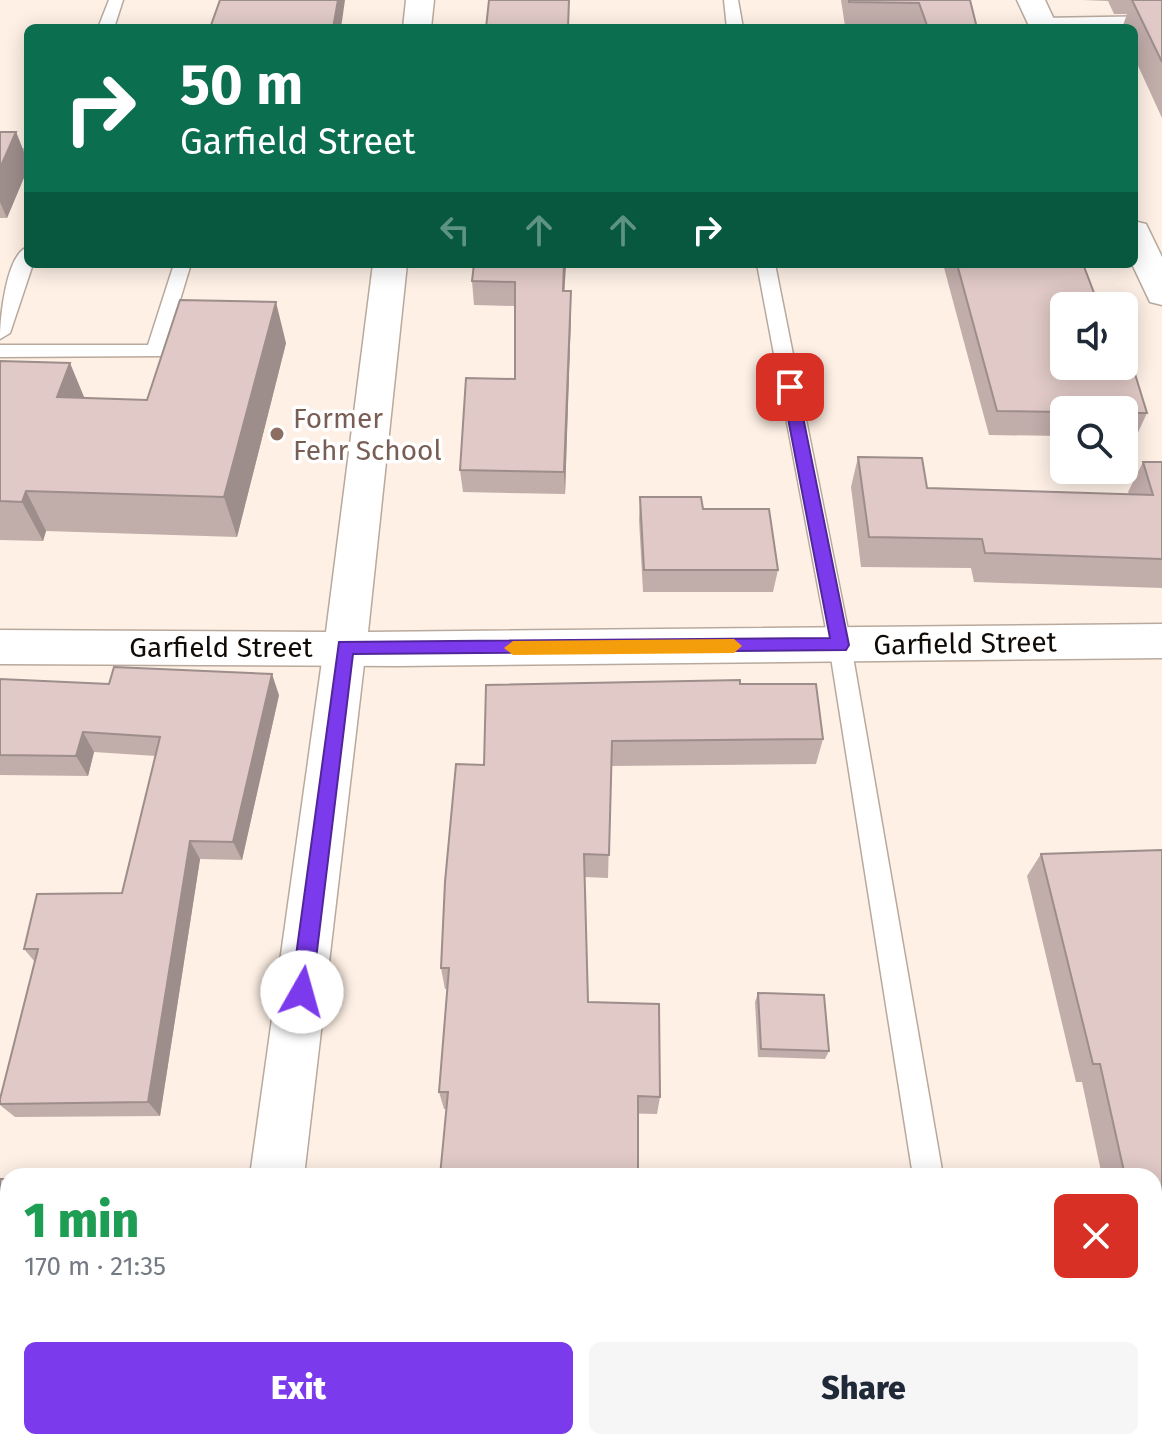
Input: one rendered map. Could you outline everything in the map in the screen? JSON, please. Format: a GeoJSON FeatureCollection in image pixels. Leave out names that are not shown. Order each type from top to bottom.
{"type":"FeatureCollection","features":[{"type":"Feature","properties":{"kind":"street"},"geometry":{"type":"LineString","coordinates":[[417,24],[420,0]]}},
{"type":"Feature","properties":{"kind":"street"},"geometry":{"type":"LineString","coordinates":[[1138,240],[1162,294]]}},
{"type":"Feature","properties":{"kind":"street"},"geometry":{"type":"LineString","coordinates":[[278,1168],[345,647],[390,268]]}},
{"type":"Feature","properties":{"kind":"street","name":"Garfield Street"},"geometry":{"type":"LineString","coordinates":[[0,647],[1162,641]]}},
{"type":"Feature","properties":{"kind":"lane"},"geometry":{"type":"LineString","coordinates":[[107,24],[116,0]]}},
{"type":"Feature","properties":{"kind":"lane"},"geometry":{"type":"LineString","coordinates":[[731,0],[734,24]]}},
{"type":"Feature","properties":{"kind":"lane"},"geometry":{"type":"LineString","coordinates":[[1039,17],[1162,21]]}},
{"type":"Feature","properties":{"kind":"lane"},"geometry":{"type":"LineString","coordinates":[[0,154],[24,155]]}},
{"type":"Feature","properties":{"kind":"lane"},"geometry":{"type":"LineString","coordinates":[[0,333],[24,264]]}},
{"type":"Feature","properties":{"kind":"lane"},"geometry":{"type":"LineString","coordinates":[[0,351],[156,351],[181,268]]}},
{"type":"Feature","properties":{"kind":"lane"},"geometry":{"type":"LineString","coordinates":[[767,268],[840,645],[927,1168]]}},
{"type":"Feature","properties":{"kind":"building"},"geometry":{"type":"Polygon","coordinates":[[[220,0],[338,0],[334,24],[211,24],[220,0]]]}},
{"type":"Feature","properties":{"kind":"building"},"geometry":{"type":"Polygon","coordinates":[[[489,0],[569,0],[568,24],[486,24],[489,0]]]}},
{"type":"Feature","properties":{"kind":"building"},"geometry":{"type":"Polygon","coordinates":[[[970,0],[976,24],[927,24],[919,3],[849,2],[970,0]]]}},
{"type":"Feature","properties":{"kind":"building"},"geometry":{"type":"Polygon","coordinates":[[[1132,0],[1162,0],[1162,62],[1132,0]]]}},
{"type":"Feature","properties":{"kind":"building"},"geometry":{"type":"Polygon","coordinates":[[[0,132],[16,132],[0,168],[0,132]]]}},
{"type":"Feature","properties":{"kind":"building"},"geometry":{"type":"Polygon","coordinates":[[[474,268],[564,268],[563,291],[571,291],[564,472],[460,470],[466,378],[515,379],[515,282],[472,281],[474,268]]]}},
{"type":"Feature","properties":{"kind":"building"},"geometry":{"type":"Polygon","coordinates":[[[958,268],[1085,268],[1094,292],[1050,292],[1050,380],[1137,380],[1147,413],[1138,413],[1138,396],[1050,396],[1050,412],[997,411],[958,268]]]}},
{"type":"Feature","properties":{"kind":"building"},"geometry":{"type":"Polygon","coordinates":[[[180,300],[276,302],[224,497],[26,491],[22,502],[0,501],[0,361],[70,363],[57,397],[147,400],[180,300]]]}},
{"type":"Feature","properties":{"kind":"building"},"geometry":{"type":"Polygon","coordinates":[[[858,457],[922,458],[927,488],[1153,495],[1143,462],[1162,462],[1162,559],[985,553],[982,539],[869,537],[858,457]]]}},
{"type":"Feature","properties":{"kind":"building"},"geometry":{"type":"Polygon","coordinates":[[[640,497],[701,497],[703,509],[769,509],[778,570],[644,570],[640,497]]]}},
{"type":"Feature","properties":{"kind":"building"},"geometry":{"type":"Polygon","coordinates":[[[114,667],[272,674],[233,842],[190,841],[148,1102],[0,1104],[38,949],[24,949],[37,894],[122,893],[160,737],[83,732],[76,756],[0,755],[0,679],[109,684],[114,667]]]}},
{"type":"Feature","properties":{"kind":"building"},"geometry":{"type":"Polygon","coordinates":[[[740,680],[740,684],[816,684],[823,739],[612,741],[609,855],[584,854],[588,1002],[659,1004],[660,1097],[638,1096],[638,1168],[441,1168],[448,1092],[439,1092],[449,968],[441,968],[456,764],[484,765],[486,685],[740,680]]]}},
{"type":"Feature","properties":{"kind":"building"},"geometry":{"type":"Polygon","coordinates":[[[1162,850],[1162,1168],[1123,1168],[1100,1064],[1093,1064],[1041,854],[1162,850]]]}},
{"type":"Feature","properties":{"kind":"building"},"geometry":{"type":"Polygon","coordinates":[[[758,993],[824,995],[829,1051],[761,1049],[758,993]]]}},
{"type":"Feature","properties":{"kind":"slow traffic"},"geometry":{"type":"LineString","coordinates":[[513,648],[734,646]]}},
{"type":"Feature","properties":{"kind":"place","name":"Former Fehr School"},"geometry":{"type":"Point","coordinates":[277,434]}},
{"type":"Feature","properties":{"kind":"route"},"geometry":{"type":"LineString","coordinates":[[302,992],[343,685],[345,647],[840,645],[790,387]]}}]}
